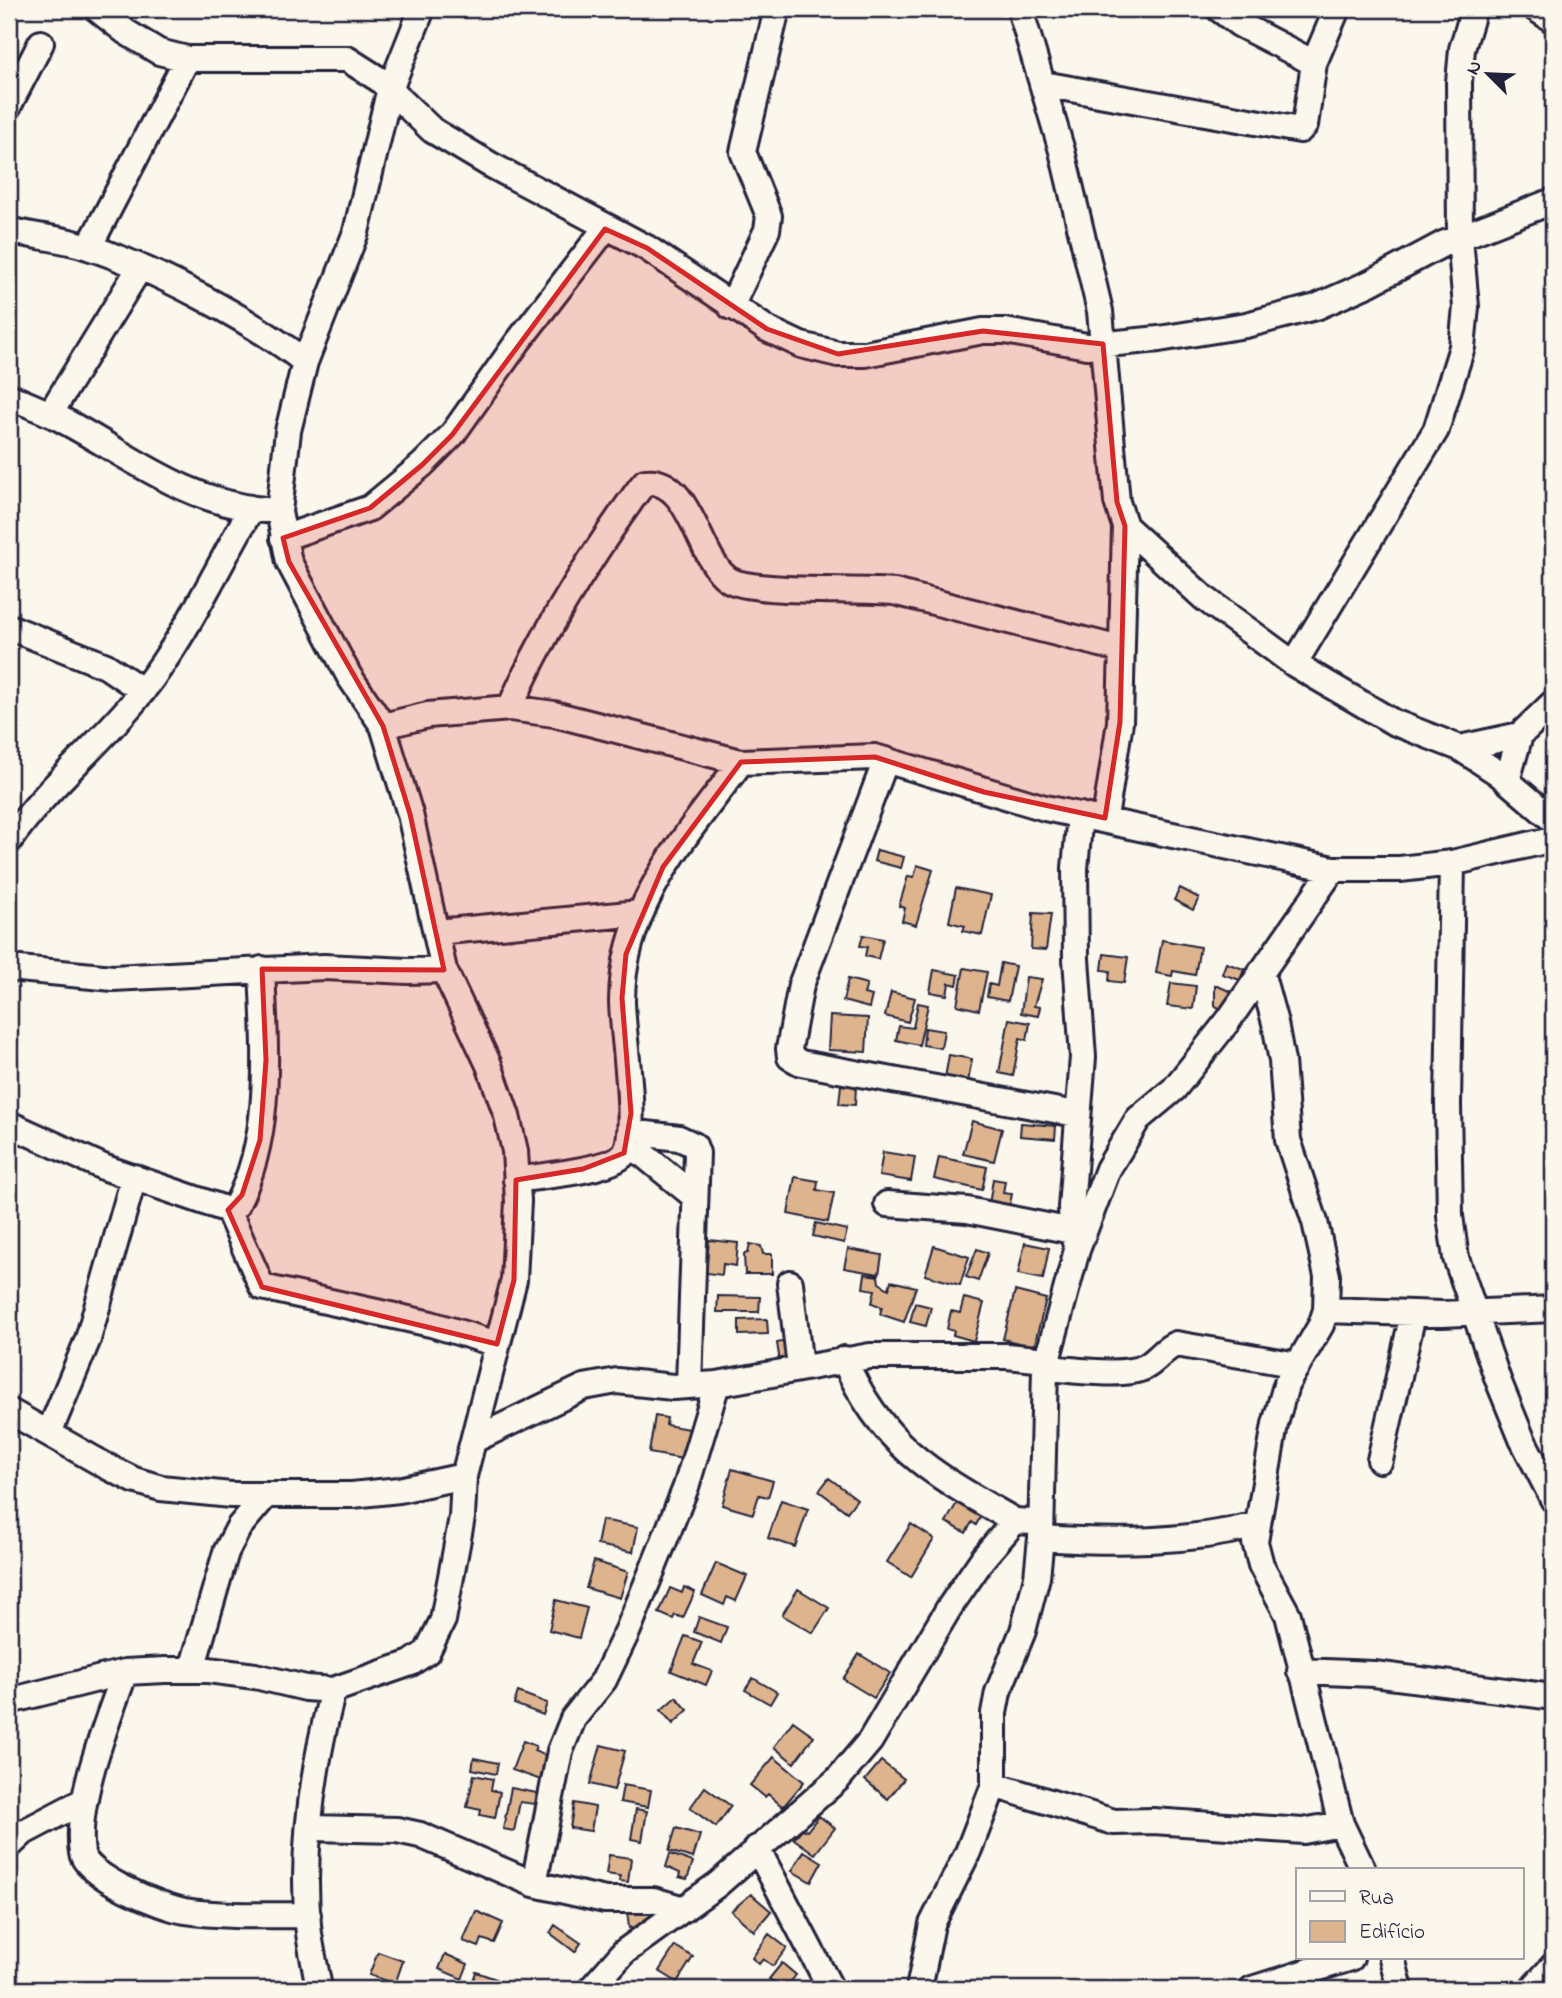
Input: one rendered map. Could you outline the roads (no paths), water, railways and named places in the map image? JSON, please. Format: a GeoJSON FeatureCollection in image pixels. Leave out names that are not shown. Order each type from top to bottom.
{"type":"FeatureCollection","features":[{"type":"Feature","properties":{"kind":"street"},"geometry":{"type":"LineString","coordinates":[[97,9],[126,32],[159,52],[187,59],[347,59],[369,71],[432,130],[605,229],[647,248],[731,307],[801,345],[838,354],[865,354],[984,331],[1004,331],[1087,346],[1246,325],[1316,307],[1460,237],[1553,201]]}},
{"type":"Feature","properties":{"kind":"street"},"geometry":{"type":"LineString","coordinates":[[9,1701],[125,1672],[192,1669],[255,1675],[306,1688],[333,1690],[411,1663],[427,1652],[443,1620],[462,1517],[464,1476],[514,1280],[518,1200],[515,1151],[507,1116],[489,1065],[444,970],[411,814],[383,726],[349,676],[289,562],[279,512],[288,431],[305,362],[356,232],[389,92],[422,9]]}},
{"type":"Feature","properties":{"kind":"street"},"geometry":{"type":"LineString","coordinates":[[731,307],[767,230],[769,216],[743,152],[745,133],[777,9]]}},
{"type":"Feature","properties":{"kind":"street"},"geometry":{"type":"LineString","coordinates":[[1020,9],[1043,84],[1100,311],[1117,502],[1125,526],[1120,722],[1105,818]]}},
{"type":"Feature","properties":{"kind":"street"},"geometry":{"type":"LineString","coordinates":[[1219,9],[1239,24],[1314,63]]}},
{"type":"Feature","properties":{"kind":"street"},"geometry":{"type":"LineString","coordinates":[[1043,84],[1300,130],[1305,125],[1314,63],[1337,9]]}},
{"type":"Feature","properties":{"kind":"street"},"geometry":{"type":"LineString","coordinates":[[1294,664],[1436,430],[1462,347],[1466,307],[1460,237],[1459,82],[1462,49],[1474,9]]}},
{"type":"Feature","properties":{"kind":"street"},"geometry":{"type":"LineString","coordinates":[[1536,9],[1553,20]]}},
{"type":"Feature","properties":{"kind":"street"},"geometry":{"type":"LineString","coordinates":[[9,105],[41,43]]}},
{"type":"Feature","properties":{"kind":"street"},"geometry":{"type":"LineString","coordinates":[[89,247],[187,59]]}},
{"type":"Feature","properties":{"kind":"street"},"geometry":{"type":"LineString","coordinates":[[284,538],[370,508],[422,465],[452,435],[517,343],[605,229]]}},
{"type":"Feature","properties":{"kind":"street"},"geometry":{"type":"LineString","coordinates":[[10,233],[89,247],[139,269],[282,343],[305,362]]}},
{"type":"Feature","properties":{"kind":"street"},"geometry":{"type":"LineString","coordinates":[[50,414],[139,269]]}},
{"type":"Feature","properties":{"kind":"street"},"geometry":{"type":"LineString","coordinates":[[9,396],[50,414],[199,496],[251,509],[279,512]]}},
{"type":"Feature","properties":{"kind":"street"},"geometry":{"type":"LineString","coordinates":[[510,708],[529,665],[583,569],[645,482],[656,481],[671,490],[684,506],[720,573],[743,586],[864,588],[894,592],[1120,649]]}},
{"type":"Feature","properties":{"kind":"street"},"geometry":{"type":"LineString","coordinates":[[9,841],[34,807],[93,748],[164,663],[251,509]]}},
{"type":"Feature","properties":{"kind":"street"},"geometry":{"type":"LineString","coordinates":[[1125,526],[1204,598],[1294,664],[1394,722],[1460,748],[1507,781],[1553,820]]}},
{"type":"Feature","properties":{"kind":"street"},"geometry":{"type":"LineString","coordinates":[[9,627],[106,666],[143,691]]}},
{"type":"Feature","properties":{"kind":"street"},"geometry":{"type":"LineString","coordinates":[[1507,781],[1520,735],[1553,703]]}},
{"type":"Feature","properties":{"kind":"street"},"geometry":{"type":"LineString","coordinates":[[383,726],[428,715],[510,708],[554,713],[741,762],[830,757],[886,760],[984,792],[1080,815],[1105,818],[1168,836],[1333,869],[1400,870],[1452,863],[1553,839]]}},
{"type":"Feature","properties":{"kind":"street"},"geometry":{"type":"LineString","coordinates":[[1460,748],[1520,735]]}},
{"type":"Feature","properties":{"kind":"street"},"geometry":{"type":"LineString","coordinates":[[886,760],[801,985],[789,1049],[790,1057],[800,1063],[1076,1114]]}},
{"type":"Feature","properties":{"kind":"street"},"geometry":{"type":"LineString","coordinates":[[516,1180],[616,1160],[629,1138],[622,998],[626,954],[640,913],[663,867],[741,762]]}},
{"type":"Feature","properties":{"kind":"street"},"geometry":{"type":"LineString","coordinates":[[919,1989],[932,1924],[968,1852],[994,1786],[994,1713],[1031,1601],[1032,1527],[1046,1364],[1078,1224],[1076,1114],[1083,1057],[1076,959],[1075,868],[1080,815]]}},
{"type":"Feature","properties":{"kind":"street"},"geometry":{"type":"LineString","coordinates":[[1452,863],[1448,1006],[1450,1216],[1455,1258],[1473,1314],[1522,1439],[1553,1499]]}},
{"type":"Feature","properties":{"kind":"street"},"geometry":{"type":"LineString","coordinates":[[1078,1224],[1138,1119],[1174,1089],[1243,1002],[1333,869]]}},
{"type":"Feature","properties":{"kind":"street"},"geometry":{"type":"LineString","coordinates":[[436,932],[640,913]]}},
{"type":"Feature","properties":{"kind":"street"},"geometry":{"type":"LineString","coordinates":[[9,968],[113,978],[324,967],[444,970]]}},
{"type":"Feature","properties":{"kind":"street"},"geometry":{"type":"LineString","coordinates":[[9,1124],[103,1167],[228,1210],[236,1206],[260,1140],[266,1060],[262,970]]}},
{"type":"Feature","properties":{"kind":"street"},"geometry":{"type":"LineString","coordinates":[[1261,972],[1276,1023],[1288,1140],[1315,1222],[1326,1276],[1326,1310],[1286,1385],[1275,1424],[1255,1542],[1261,1565],[1288,1615],[1300,1671],[1341,1824],[1362,1868]]}},
{"type":"Feature","properties":{"kind":"street"},"geometry":{"type":"LineString","coordinates":[[629,1138],[695,1197]]}},
{"type":"Feature","properties":{"kind":"street"},"geometry":{"type":"LineString","coordinates":[[629,1138],[679,1138],[694,1145],[697,1153],[689,1385]]}},
{"type":"Feature","properties":{"kind":"street"},"geometry":{"type":"LineString","coordinates":[[48,1433],[88,1339],[134,1177]]}},
{"type":"Feature","properties":{"kind":"street"},"geometry":{"type":"LineString","coordinates":[[887,1204],[967,1210],[1078,1224]]}},
{"type":"Feature","properties":{"kind":"street"},"geometry":{"type":"LineString","coordinates":[[228,1210],[262,1287],[431,1324],[497,1344]]}},
{"type":"Feature","properties":{"kind":"street"},"geometry":{"type":"LineString","coordinates":[[790,1283],[800,1367]]}},
{"type":"Feature","properties":{"kind":"street"},"geometry":{"type":"LineString","coordinates":[[1326,1310],[1473,1314],[1553,1309]]}},
{"type":"Feature","properties":{"kind":"street"},"geometry":{"type":"LineString","coordinates":[[1380,1460],[1413,1314]]}},
{"type":"Feature","properties":{"kind":"street"},"geometry":{"type":"LineString","coordinates":[[474,1440],[584,1387],[617,1381],[717,1384],[870,1356],[1007,1356],[1046,1364],[1124,1371],[1145,1367],[1165,1348],[1176,1344],[1298,1365]]}},
{"type":"Feature","properties":{"kind":"street"},"geometry":{"type":"LineString","coordinates":[[844,1359],[867,1408],[910,1456],[1032,1527],[1099,1542],[1215,1535],[1257,1525]]}},
{"type":"Feature","properties":{"kind":"street"},"geometry":{"type":"LineString","coordinates":[[534,1884],[559,1751],[573,1719],[604,1680],[628,1630],[686,1487],[717,1384]]}},
{"type":"Feature","properties":{"kind":"street"},"geometry":{"type":"LineString","coordinates":[[9,1411],[134,1480],[160,1488],[231,1495],[352,1495],[399,1490],[464,1476]]}},
{"type":"Feature","properties":{"kind":"street"},"geometry":{"type":"LineString","coordinates":[[192,1669],[226,1552],[239,1527],[266,1495]]}},
{"type":"Feature","properties":{"kind":"street"},"geometry":{"type":"LineString","coordinates":[[591,1989],[624,1952],[718,1884],[838,1779],[870,1741],[949,1608],[984,1557],[1032,1527]]}},
{"type":"Feature","properties":{"kind":"street"},"geometry":{"type":"LineString","coordinates":[[1300,1671],[1374,1674],[1553,1697]]}},
{"type":"Feature","properties":{"kind":"street"},"geometry":{"type":"LineString","coordinates":[[125,1672],[85,1800],[82,1853],[88,1867],[103,1879],[181,1910],[308,1915]]}},
{"type":"Feature","properties":{"kind":"street"},"geometry":{"type":"LineString","coordinates":[[319,1989],[308,1915],[310,1828],[325,1721],[333,1690]]}},
{"type":"Feature","properties":{"kind":"street"},"geometry":{"type":"LineString","coordinates":[[994,1786],[1114,1822],[1164,1821],[1303,1831],[1341,1824]]}},
{"type":"Feature","properties":{"kind":"street"},"geometry":{"type":"LineString","coordinates":[[9,1846],[24,1832],[85,1800]]}},
{"type":"Feature","properties":{"kind":"street"},"geometry":{"type":"LineString","coordinates":[[310,1828],[397,1830],[420,1835],[534,1884],[605,1900],[653,1900],[684,1909]]}},
{"type":"Feature","properties":{"kind":"street"},"geometry":{"type":"LineString","coordinates":[[757,1848],[831,1989]]}},
{"type":"Feature","properties":{"kind":"street"},"geometry":{"type":"LineString","coordinates":[[1252,1989],[1345,1960]]}},
{"type":"Feature","properties":{"kind":"street"},"geometry":{"type":"LineString","coordinates":[[1393,1960],[1400,1989]]}},
{"type":"Feature","properties":{"kind":"street"},"geometry":{"type":"LineString","coordinates":[[1532,1989],[1553,1966]]}}]}
